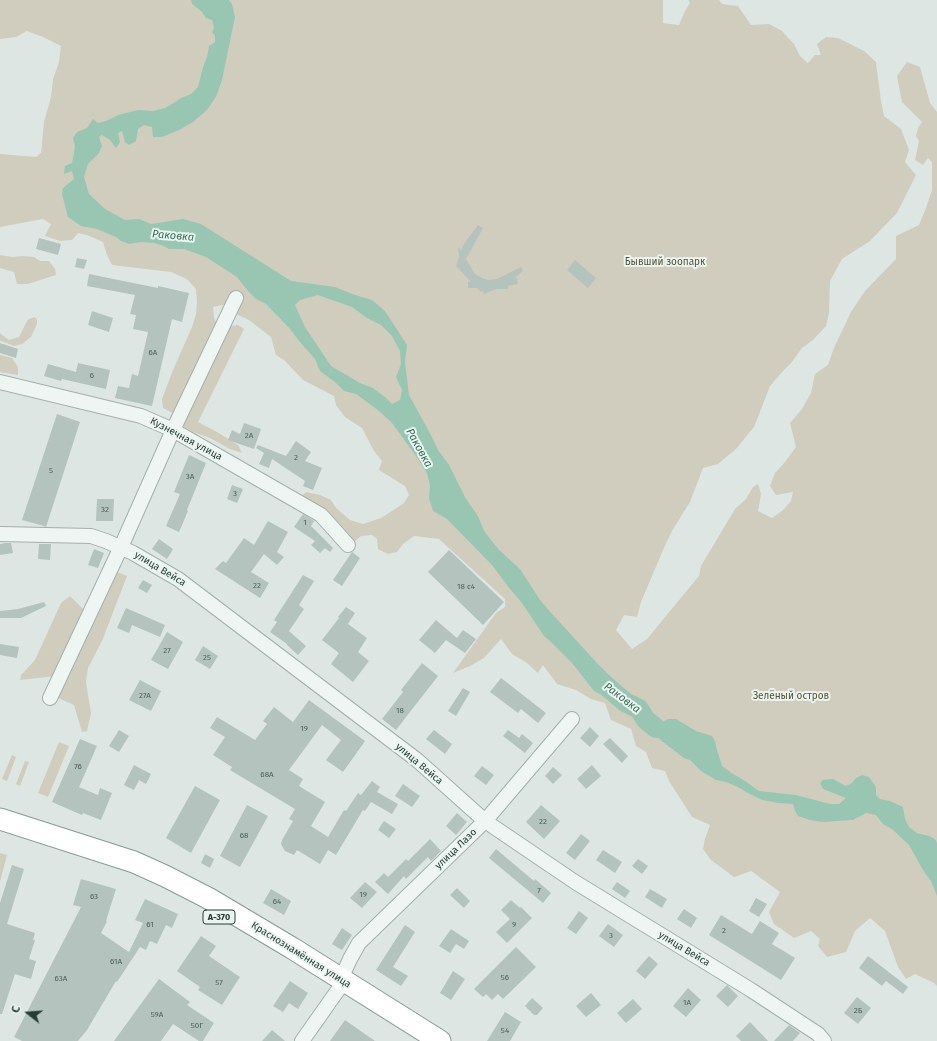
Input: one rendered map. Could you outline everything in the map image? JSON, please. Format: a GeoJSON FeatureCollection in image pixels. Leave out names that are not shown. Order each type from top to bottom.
{"type":"FeatureCollection","features":[{"type":"Feature","properties":{"kind":"highway","name":"Краснознамённая улица"},"geometry":{"type":"LineString","coordinates":[[0,819],[134,862],[165,876],[206,904],[339,985],[440,1041]]}},
{"type":"Feature","properties":{"kind":"highway","name":"Краснознамённая улица"},"geometry":{"type":"LineString","coordinates":[[0,831],[121,869],[206,904]]}},
{"type":"Feature","properties":{"kind":"highway","name":"Краснознамённая улица"},"geometry":{"type":"LineString","coordinates":[[339,985],[419,1041]]}},
{"type":"Feature","properties":{"kind":"street"},"geometry":{"type":"LineString","coordinates":[[50,698],[121,547],[173,430],[236,298]]}},
{"type":"Feature","properties":{"kind":"street","name":"Кузнечная улица"},"geometry":{"type":"LineString","coordinates":[[0,382],[141,416],[173,430],[321,515],[348,545]]}},
{"type":"Feature","properties":{"kind":"street","name":"улица Вейса"},"geometry":{"type":"LineString","coordinates":[[0,534],[91,536],[121,547],[178,579],[417,760],[486,821],[575,882],[751,990],[818,1034],[824,1041]]}},
{"type":"Feature","properties":{"kind":"street","name":"улица Лазо"},"geometry":{"type":"LineString","coordinates":[[302,1041],[339,985],[350,959],[359,943],[486,821],[572,719]]}},
{"type":"Feature","properties":{"kind":"green space","name":"Зелёный остров"},"geometry":{"type":"Polygon","coordinates":[[[0,0],[663,0],[663,23],[679,25],[690,3],[688,0],[719,0],[722,4],[738,6],[751,25],[769,24],[782,31],[794,44],[800,56],[808,63],[815,55],[821,55],[817,44],[826,37],[838,38],[864,51],[876,62],[884,116],[901,129],[909,150],[905,162],[916,175],[897,213],[870,241],[842,259],[830,281],[829,313],[826,326],[813,340],[802,348],[791,363],[770,386],[754,427],[736,449],[718,464],[703,468],[690,502],[672,531],[663,550],[641,602],[637,617],[624,615],[616,630],[632,649],[647,639],[699,576],[701,566],[735,509],[746,499],[753,487],[758,484],[761,494],[758,511],[772,518],[783,510],[791,501],[793,492],[776,495],[770,486],[775,473],[796,447],[790,423],[802,409],[811,393],[815,374],[828,365],[834,348],[851,312],[865,291],[896,259],[896,236],[919,225],[932,190],[932,162],[928,158],[923,165],[915,160],[919,141],[916,136],[918,128],[922,122],[902,102],[897,76],[907,62],[920,67],[930,103],[937,112],[937,986],[915,974],[906,979],[898,967],[885,931],[870,918],[855,931],[846,952],[827,957],[818,946],[820,939],[811,931],[794,938],[774,924],[769,912],[780,892],[751,871],[734,877],[711,860],[703,849],[710,825],[692,817],[669,781],[665,771],[652,768],[646,752],[636,746],[631,729],[611,720],[605,703],[591,699],[576,690],[557,684],[543,665],[538,673],[527,663],[512,654],[501,639],[484,658],[453,673],[496,613],[505,607],[505,599],[439,539],[414,536],[403,544],[397,552],[388,554],[378,549],[377,539],[372,535],[361,536],[354,542],[343,533],[337,522],[322,509],[302,496],[306,492],[320,495],[331,500],[336,508],[350,520],[363,524],[381,518],[404,503],[409,495],[405,486],[379,470],[382,461],[374,451],[362,428],[345,417],[336,405],[334,396],[303,380],[284,360],[276,355],[271,337],[249,320],[223,305],[213,307],[214,318],[219,328],[238,325],[244,329],[198,422],[238,445],[242,453],[193,432],[173,420],[176,415],[163,408],[162,399],[192,327],[196,314],[196,289],[187,279],[171,272],[112,265],[103,242],[87,235],[78,233],[72,240],[60,241],[45,236],[51,224],[43,219],[0,227],[0,154],[36,157],[41,153],[44,122],[51,97],[53,79],[59,62],[61,46],[27,31],[16,37],[0,39],[0,0]]]}},
{"type":"Feature","properties":{"kind":"green space"},"geometry":{"type":"Polygon","coordinates":[[[0,255],[12,257],[34,257],[40,261],[49,261],[55,269],[56,275],[28,284],[17,284],[14,272],[0,268],[0,255]]]}},
{"type":"Feature","properties":{"kind":"green space"},"geometry":{"type":"Polygon","coordinates":[[[35,317],[37,324],[31,337],[22,344],[14,346],[0,341],[0,333],[9,340],[19,337],[27,321],[35,317]]]}},
{"type":"Feature","properties":{"kind":"green space"},"geometry":{"type":"Polygon","coordinates":[[[0,355],[12,358],[18,367],[18,375],[0,372],[0,355]]]}},
{"type":"Feature","properties":{"kind":"green space"},"geometry":{"type":"Polygon","coordinates":[[[108,559],[115,571],[127,576],[102,641],[88,668],[86,682],[91,713],[87,731],[82,732],[74,705],[56,697],[56,676],[20,680],[21,675],[35,660],[61,603],[70,596],[84,610],[103,570],[104,563],[108,559]]]}},
{"type":"Feature","properties":{"kind":"green space"},"geometry":{"type":"Polygon","coordinates":[[[59,742],[69,746],[48,797],[38,793],[59,742]]]}},
{"type":"Feature","properties":{"kind":"green space"},"geometry":{"type":"Polygon","coordinates":[[[12,755],[16,757],[7,781],[2,779],[12,755]]]}},
{"type":"Feature","properties":{"kind":"green space"},"geometry":{"type":"Polygon","coordinates":[[[25,761],[29,762],[20,786],[16,784],[25,761]]]}},
{"type":"Feature","properties":{"kind":"green space"},"geometry":{"type":"Polygon","coordinates":[[[0,853],[7,855],[0,882],[0,853]]]}},
{"type":"Feature","properties":{"kind":"water"},"geometry":{"type":"Polygon","coordinates":[[[191,0],[229,0],[232,4],[235,17],[222,80],[216,97],[207,110],[193,122],[162,137],[153,137],[152,127],[144,125],[138,129],[136,141],[129,145],[125,142],[122,131],[118,133],[120,142],[116,148],[110,140],[102,135],[99,137],[102,146],[99,153],[88,164],[84,177],[89,194],[105,209],[125,220],[139,219],[151,224],[183,219],[201,224],[291,281],[335,287],[372,300],[385,311],[407,345],[405,362],[409,395],[438,450],[449,465],[466,499],[478,516],[484,531],[499,550],[520,569],[540,600],[611,677],[617,691],[625,702],[621,704],[594,691],[572,663],[544,636],[522,603],[492,565],[447,519],[433,511],[429,498],[430,486],[427,473],[392,423],[356,394],[344,391],[320,371],[315,359],[290,329],[266,304],[256,299],[237,277],[206,257],[184,249],[169,249],[154,243],[141,242],[129,244],[97,229],[81,226],[68,217],[62,194],[63,188],[74,179],[72,171],[64,174],[65,166],[72,163],[75,147],[73,138],[77,132],[87,128],[93,119],[98,123],[118,115],[138,110],[153,111],[165,108],[181,98],[191,94],[198,87],[209,46],[215,42],[215,36],[212,32],[214,28],[212,20],[206,18],[202,12],[192,4],[191,0]],[[318,295],[300,300],[295,305],[305,327],[331,366],[360,383],[373,388],[392,404],[400,400],[402,390],[396,377],[401,364],[400,351],[392,336],[381,325],[367,318],[352,307],[318,295]]]}},
{"type":"Feature","properties":{"kind":"water"},"geometry":{"type":"Polygon","coordinates":[[[644,708],[650,719],[656,724],[668,719],[676,719],[696,731],[712,736],[715,741],[722,766],[759,791],[796,795],[830,804],[839,804],[846,798],[823,789],[820,783],[823,780],[833,779],[846,786],[862,775],[869,777],[876,787],[876,795],[880,799],[890,801],[903,807],[905,819],[909,827],[917,833],[935,839],[937,843],[937,896],[931,881],[909,845],[892,829],[883,824],[876,815],[866,813],[853,820],[822,822],[810,820],[798,816],[793,804],[762,800],[738,787],[716,780],[701,771],[690,760],[684,758],[663,742],[637,718],[634,710],[644,708]]]}},
{"type":"Feature","properties":{"kind":"building"},"geometry":{"type":"Polygon","coordinates":[[[478,225],[483,228],[466,259],[475,274],[488,280],[497,279],[521,267],[523,271],[514,278],[517,278],[518,284],[508,286],[508,289],[496,289],[484,294],[483,291],[481,292],[477,288],[468,288],[468,282],[471,282],[456,267],[459,256],[458,248],[459,247],[461,251],[464,244],[478,225]]]}},
{"type":"Feature","properties":{"kind":"building"},"geometry":{"type":"Polygon","coordinates":[[[39,238],[61,244],[58,255],[36,249],[39,238]]]}},
{"type":"Feature","properties":{"kind":"building"},"geometry":{"type":"Polygon","coordinates":[[[77,258],[87,260],[84,269],[75,267],[77,258]]]}},
{"type":"Feature","properties":{"kind":"building"},"geometry":{"type":"Polygon","coordinates":[[[575,260],[596,278],[588,288],[567,270],[575,260]]]}},
{"type":"Feature","properties":{"kind":"building"},"geometry":{"type":"Polygon","coordinates":[[[89,274],[189,293],[182,322],[172,319],[152,406],[115,398],[118,386],[129,388],[132,374],[138,376],[148,332],[133,329],[136,315],[130,314],[135,295],[87,286],[89,274]]]}},
{"type":"Feature","properties":{"kind":"building"},"geometry":{"type":"Polygon","coordinates":[[[92,311],[113,318],[109,332],[88,325],[92,311]]]}},
{"type":"Feature","properties":{"kind":"building"},"geometry":{"type":"Polygon","coordinates":[[[0,343],[18,349],[16,358],[0,353],[0,343]]]}},
{"type":"Feature","properties":{"kind":"building"},"geometry":{"type":"Polygon","coordinates":[[[78,363],[110,370],[106,389],[62,379],[61,381],[44,376],[48,364],[76,372],[78,363]]]}},
{"type":"Feature","properties":{"kind":"building"},"geometry":{"type":"Polygon","coordinates":[[[57,414],[80,422],[46,527],[22,520],[57,414]]]}},
{"type":"Feature","properties":{"kind":"building"},"geometry":{"type":"Polygon","coordinates":[[[244,423],[261,429],[254,449],[228,440],[232,430],[240,434],[244,423]]]}},
{"type":"Feature","properties":{"kind":"building"},"geometry":{"type":"Polygon","coordinates":[[[296,441],[311,452],[305,461],[322,468],[313,490],[303,486],[305,481],[272,459],[269,468],[259,464],[264,453],[256,448],[258,445],[286,456],[296,441]]]}},
{"type":"Feature","properties":{"kind":"building"},"geometry":{"type":"Polygon","coordinates":[[[189,455],[206,463],[179,532],[166,526],[180,494],[174,492],[189,455]]]}},
{"type":"Feature","properties":{"kind":"building"},"geometry":{"type":"Polygon","coordinates":[[[232,485],[243,489],[237,503],[227,499],[232,485]]]}},
{"type":"Feature","properties":{"kind":"building"},"geometry":{"type":"Polygon","coordinates":[[[97,499],[114,499],[113,521],[96,521],[97,499]]]}},
{"type":"Feature","properties":{"kind":"building"},"geometry":{"type":"Polygon","coordinates":[[[303,514],[314,521],[311,526],[333,548],[330,552],[325,548],[320,553],[311,545],[315,541],[294,527],[303,514]]]}},
{"type":"Feature","properties":{"kind":"building"},"geometry":{"type":"Polygon","coordinates":[[[268,521],[288,532],[277,552],[284,557],[277,565],[264,554],[251,572],[269,583],[260,598],[215,569],[223,561],[226,563],[244,538],[254,545],[268,521]]]}},
{"type":"Feature","properties":{"kind":"building"},"geometry":{"type":"Polygon","coordinates":[[[159,539],[173,549],[167,559],[152,549],[159,539]]]}},
{"type":"Feature","properties":{"kind":"building"},"geometry":{"type":"Polygon","coordinates":[[[11,543],[13,553],[0,555],[0,544],[11,543]]]}},
{"type":"Feature","properties":{"kind":"building"},"geometry":{"type":"Polygon","coordinates":[[[39,544],[51,544],[50,560],[38,559],[39,544]]]}},
{"type":"Feature","properties":{"kind":"building"},"geometry":{"type":"Polygon","coordinates":[[[94,549],[104,553],[98,568],[88,565],[94,549]]]}},
{"type":"Feature","properties":{"kind":"building"},"geometry":{"type":"Polygon","coordinates":[[[449,550],[504,602],[483,625],[428,572],[449,550]]]}},
{"type":"Feature","properties":{"kind":"building"},"geometry":{"type":"Polygon","coordinates":[[[352,552],[360,558],[342,586],[333,580],[352,552]]]}},
{"type":"Feature","properties":{"kind":"building"},"geometry":{"type":"Polygon","coordinates":[[[303,575],[314,581],[299,605],[304,609],[289,631],[306,646],[298,655],[287,644],[270,632],[277,622],[274,620],[303,575]]]}},
{"type":"Feature","properties":{"kind":"building"},"geometry":{"type":"Polygon","coordinates":[[[143,580],[152,585],[147,593],[138,588],[143,580]]]}},
{"type":"Feature","properties":{"kind":"building"},"geometry":{"type":"Polygon","coordinates":[[[44,602],[46,606],[21,618],[0,618],[0,611],[18,609],[44,602]]]}},
{"type":"Feature","properties":{"kind":"building"},"geometry":{"type":"Polygon","coordinates":[[[346,607],[355,613],[348,624],[367,638],[358,652],[369,661],[353,682],[331,664],[339,653],[322,640],[346,607]]]}},
{"type":"Feature","properties":{"kind":"building"},"geometry":{"type":"Polygon","coordinates":[[[126,608],[165,625],[160,637],[132,625],[129,633],[117,628],[126,608]]]}},
{"type":"Feature","properties":{"kind":"building"},"geometry":{"type":"Polygon","coordinates":[[[436,620],[457,638],[463,630],[476,639],[465,653],[446,640],[435,653],[419,640],[436,620]]]}},
{"type":"Feature","properties":{"kind":"building"},"geometry":{"type":"Polygon","coordinates":[[[167,632],[183,642],[168,669],[151,660],[167,632]]]}},
{"type":"Feature","properties":{"kind":"building"},"geometry":{"type":"Polygon","coordinates":[[[0,644],[19,647],[17,658],[0,655],[0,644]]]}},
{"type":"Feature","properties":{"kind":"building"},"geometry":{"type":"Polygon","coordinates":[[[203,646],[218,656],[210,669],[195,660],[203,646]]]}},
{"type":"Feature","properties":{"kind":"building"},"geometry":{"type":"Polygon","coordinates":[[[422,663],[438,676],[396,730],[382,719],[403,692],[401,690],[422,663]]]}},
{"type":"Feature","properties":{"kind":"building"},"geometry":{"type":"Polygon","coordinates":[[[501,678],[546,713],[538,723],[521,709],[518,713],[490,692],[501,678]]]}},
{"type":"Feature","properties":{"kind":"building"},"geometry":{"type":"Polygon","coordinates":[[[140,680],[161,691],[151,711],[129,700],[140,680]]]}},
{"type":"Feature","properties":{"kind":"building"},"geometry":{"type":"Polygon","coordinates":[[[463,688],[470,692],[456,716],[448,711],[463,688]]]}},
{"type":"Feature","properties":{"kind":"building"},"geometry":{"type":"Polygon","coordinates":[[[309,700],[365,741],[343,772],[326,760],[341,740],[322,725],[289,770],[303,779],[299,786],[325,802],[311,826],[328,837],[344,810],[346,811],[358,793],[361,795],[372,781],[380,787],[377,792],[398,804],[392,814],[371,802],[365,811],[363,810],[336,855],[328,850],[320,864],[297,850],[294,855],[285,851],[281,844],[293,821],[289,819],[295,809],[230,770],[232,767],[213,755],[225,737],[210,728],[217,717],[255,740],[267,724],[263,721],[274,707],[293,722],[309,700]]]}},
{"type":"Feature","properties":{"kind":"building"},"geometry":{"type":"Polygon","coordinates":[[[590,727],[599,736],[590,747],[580,738],[590,727]]]}},
{"type":"Feature","properties":{"kind":"building"},"geometry":{"type":"Polygon","coordinates":[[[119,730],[129,736],[119,752],[109,746],[119,730]]]}},
{"type":"Feature","properties":{"kind":"building"},"geometry":{"type":"Polygon","coordinates":[[[434,730],[452,744],[445,754],[426,739],[434,730]]]}},
{"type":"Feature","properties":{"kind":"building"},"geometry":{"type":"Polygon","coordinates":[[[508,730],[519,738],[522,734],[533,743],[525,753],[503,736],[508,730]]]}},
{"type":"Feature","properties":{"kind":"building"},"geometry":{"type":"Polygon","coordinates":[[[610,738],[628,756],[622,763],[603,744],[610,738]]]}},
{"type":"Feature","properties":{"kind":"building"},"geometry":{"type":"Polygon","coordinates":[[[80,739],[97,746],[79,787],[98,795],[100,788],[112,793],[101,820],[83,813],[82,815],[52,802],[80,739]]]}},
{"type":"Feature","properties":{"kind":"building"},"geometry":{"type":"Polygon","coordinates":[[[134,765],[151,774],[146,784],[139,780],[134,790],[124,785],[134,765]]]}},
{"type":"Feature","properties":{"kind":"building"},"geometry":{"type":"Polygon","coordinates":[[[592,765],[601,776],[586,789],[577,779],[592,765]]]}},
{"type":"Feature","properties":{"kind":"building"},"geometry":{"type":"Polygon","coordinates":[[[482,766],[494,775],[486,785],[474,776],[482,766]]]}},
{"type":"Feature","properties":{"kind":"building"},"geometry":{"type":"Polygon","coordinates":[[[553,767],[562,775],[553,784],[545,776],[553,767]]]}},
{"type":"Feature","properties":{"kind":"building"},"geometry":{"type":"Polygon","coordinates":[[[403,784],[420,796],[412,807],[395,796],[403,784]]]}},
{"type":"Feature","properties":{"kind":"building"},"geometry":{"type":"Polygon","coordinates":[[[195,786],[220,800],[191,853],[166,838],[195,786]]]}},
{"type":"Feature","properties":{"kind":"building"},"geometry":{"type":"Polygon","coordinates":[[[247,805],[268,816],[240,867],[220,856],[247,805]]]}},
{"type":"Feature","properties":{"kind":"building"},"geometry":{"type":"Polygon","coordinates":[[[541,805],[560,821],[544,839],[526,822],[541,805]]]}},
{"type":"Feature","properties":{"kind":"building"},"geometry":{"type":"Polygon","coordinates":[[[457,813],[467,822],[456,835],[446,826],[457,813]]]}},
{"type":"Feature","properties":{"kind":"building"},"geometry":{"type":"Polygon","coordinates":[[[384,821],[396,829],[389,838],[378,830],[384,821]]]}},
{"type":"Feature","properties":{"kind":"building"},"geometry":{"type":"Polygon","coordinates":[[[581,834],[590,841],[575,860],[566,853],[581,834]]]}},
{"type":"Feature","properties":{"kind":"building"},"geometry":{"type":"Polygon","coordinates":[[[430,839],[441,851],[431,861],[428,857],[406,879],[404,876],[388,894],[375,882],[384,873],[388,877],[406,859],[408,861],[430,839]]]}},
{"type":"Feature","properties":{"kind":"building"},"geometry":{"type":"Polygon","coordinates":[[[496,849],[534,881],[535,879],[551,893],[543,903],[489,858],[496,849]]]}},
{"type":"Feature","properties":{"kind":"building"},"geometry":{"type":"Polygon","coordinates":[[[603,850],[622,862],[615,873],[596,860],[603,850]]]}},
{"type":"Feature","properties":{"kind":"building"},"geometry":{"type":"Polygon","coordinates":[[[205,854],[214,859],[210,868],[201,863],[205,854]]]}},
{"type":"Feature","properties":{"kind":"building"},"geometry":{"type":"Polygon","coordinates":[[[638,859],[648,866],[642,874],[632,866],[638,859]]]}},
{"type":"Feature","properties":{"kind":"building"},"geometry":{"type":"Polygon","coordinates":[[[12,865],[24,869],[7,924],[35,933],[33,940],[35,940],[29,959],[36,961],[31,979],[15,974],[2,1014],[0,1014],[0,903],[12,865]]]}},
{"type":"Feature","properties":{"kind":"building"},"geometry":{"type":"Polygon","coordinates":[[[81,879],[116,889],[107,921],[101,933],[129,952],[143,923],[135,920],[145,899],[178,914],[172,928],[166,925],[157,944],[150,941],[146,950],[140,947],[117,982],[116,981],[87,1030],[78,1041],[22,1041],[14,1037],[81,907],[73,905],[81,879]]]}},
{"type":"Feature","properties":{"kind":"building"},"geometry":{"type":"Polygon","coordinates":[[[365,882],[377,892],[362,908],[350,898],[365,882]]]}},
{"type":"Feature","properties":{"kind":"building"},"geometry":{"type":"Polygon","coordinates":[[[617,882],[630,891],[625,898],[612,889],[617,882]]]}},
{"type":"Feature","properties":{"kind":"building"},"geometry":{"type":"Polygon","coordinates":[[[457,888],[470,901],[464,908],[450,895],[457,888]]]}},
{"type":"Feature","properties":{"kind":"building"},"geometry":{"type":"Polygon","coordinates":[[[271,889],[291,901],[284,915],[263,903],[271,889]]]}},
{"type":"Feature","properties":{"kind":"building"},"geometry":{"type":"Polygon","coordinates":[[[650,889],[667,899],[662,908],[645,897],[650,889]]]}},
{"type":"Feature","properties":{"kind":"building"},"geometry":{"type":"Polygon","coordinates":[[[756,898],[767,904],[759,917],[749,911],[756,898]]]}},
{"type":"Feature","properties":{"kind":"building"},"geometry":{"type":"Polygon","coordinates":[[[511,900],[532,918],[507,943],[496,932],[510,919],[501,910],[511,900]]]}},
{"type":"Feature","properties":{"kind":"building"},"geometry":{"type":"Polygon","coordinates":[[[684,909],[697,918],[691,928],[677,919],[684,909]]]}},
{"type":"Feature","properties":{"kind":"building"},"geometry":{"type":"Polygon","coordinates":[[[579,911],[588,918],[576,934],[567,928],[579,911]]]}},
{"type":"Feature","properties":{"kind":"building"},"geometry":{"type":"Polygon","coordinates":[[[721,915],[752,934],[760,921],[779,933],[772,944],[795,958],[781,980],[709,935],[721,915]]]}},
{"type":"Feature","properties":{"kind":"building"},"geometry":{"type":"Polygon","coordinates":[[[608,924],[623,935],[614,947],[599,936],[608,924]]]}},
{"type":"Feature","properties":{"kind":"building"},"geometry":{"type":"Polygon","coordinates":[[[405,925],[415,932],[393,967],[408,976],[401,986],[376,970],[405,925]]]}},
{"type":"Feature","properties":{"kind":"building"},"geometry":{"type":"Polygon","coordinates":[[[342,928],[352,935],[342,950],[332,944],[342,928]]]}},
{"type":"Feature","properties":{"kind":"building"},"geometry":{"type":"Polygon","coordinates":[[[451,929],[469,941],[464,949],[456,944],[450,953],[439,946],[451,929]]]}},
{"type":"Feature","properties":{"kind":"building"},"geometry":{"type":"Polygon","coordinates":[[[201,936],[216,946],[209,956],[240,977],[222,1005],[198,990],[200,987],[177,971],[201,936]]]}},
{"type":"Feature","properties":{"kind":"building"},"geometry":{"type":"Polygon","coordinates":[[[516,947],[536,967],[503,999],[498,994],[492,1000],[486,994],[483,997],[474,989],[516,947]]]}},
{"type":"Feature","properties":{"kind":"building"},"geometry":{"type":"Polygon","coordinates":[[[649,956],[658,964],[645,979],[636,971],[649,956]]]}},
{"type":"Feature","properties":{"kind":"building"},"geometry":{"type":"Polygon","coordinates":[[[868,956],[908,987],[903,994],[886,981],[882,986],[859,968],[868,956]]]}},
{"type":"Feature","properties":{"kind":"building"},"geometry":{"type":"Polygon","coordinates":[[[453,971],[465,979],[451,1000],[440,993],[453,971]]]}},
{"type":"Feature","properties":{"kind":"building"},"geometry":{"type":"Polygon","coordinates":[[[159,979],[190,1002],[187,1005],[214,1023],[203,1041],[199,1041],[173,1024],[161,1041],[114,1041],[159,979]]]}},
{"type":"Feature","properties":{"kind":"building"},"geometry":{"type":"Polygon","coordinates":[[[290,981],[308,993],[298,1009],[289,1003],[283,1012],[273,1006],[290,981]]]}},
{"type":"Feature","properties":{"kind":"building"},"geometry":{"type":"Polygon","coordinates":[[[727,985],[738,996],[728,1007],[716,996],[727,985]]]}},
{"type":"Feature","properties":{"kind":"building"},"geometry":{"type":"Polygon","coordinates":[[[688,988],[701,1000],[686,1017],[673,1006],[688,988]]]}},
{"type":"Feature","properties":{"kind":"building"},"geometry":{"type":"Polygon","coordinates":[[[591,993],[601,1005],[586,1017],[576,1006],[591,993]]]}},
{"type":"Feature","properties":{"kind":"building"},"geometry":{"type":"Polygon","coordinates":[[[857,997],[871,1008],[858,1024],[844,1013],[857,997]]]}},
{"type":"Feature","properties":{"kind":"building"},"geometry":{"type":"Polygon","coordinates":[[[532,998],[543,1008],[537,1015],[534,1015],[525,1006],[532,998]]]}},
{"type":"Feature","properties":{"kind":"building"},"geometry":{"type":"Polygon","coordinates":[[[633,999],[642,1009],[626,1023],[617,1013],[633,999]]]}},
{"type":"Feature","properties":{"kind":"building"},"geometry":{"type":"Polygon","coordinates":[[[505,1012],[521,1022],[510,1041],[487,1041],[505,1012]]]}},
{"type":"Feature","properties":{"kind":"building"},"geometry":{"type":"Polygon","coordinates":[[[345,1020],[375,1041],[330,1041],[345,1020]]]}},
{"type":"Feature","properties":{"kind":"building"},"geometry":{"type":"Polygon","coordinates":[[[750,1022],[768,1041],[741,1041],[736,1036],[750,1022]]]}},
{"type":"Feature","properties":{"kind":"building"},"geometry":{"type":"Polygon","coordinates":[[[789,1025],[800,1033],[793,1041],[774,1041],[789,1025]]]}},
{"type":"Feature","properties":{"kind":"building"},"geometry":{"type":"Polygon","coordinates":[[[272,1030],[285,1041],[262,1041],[272,1030]]]}},
{"type":"Feature","properties":{"kind":"waterway","name":"Раковка"},"geometry":{"type":"LineString","coordinates":[[604,684],[625,702],[639,709],[646,720],[656,728]]}},
{"type":"Feature","properties":{"kind":"park label","name":"Бывший зоопарк"},"geometry":{"type":"Point","coordinates":[665,262]}}]}
